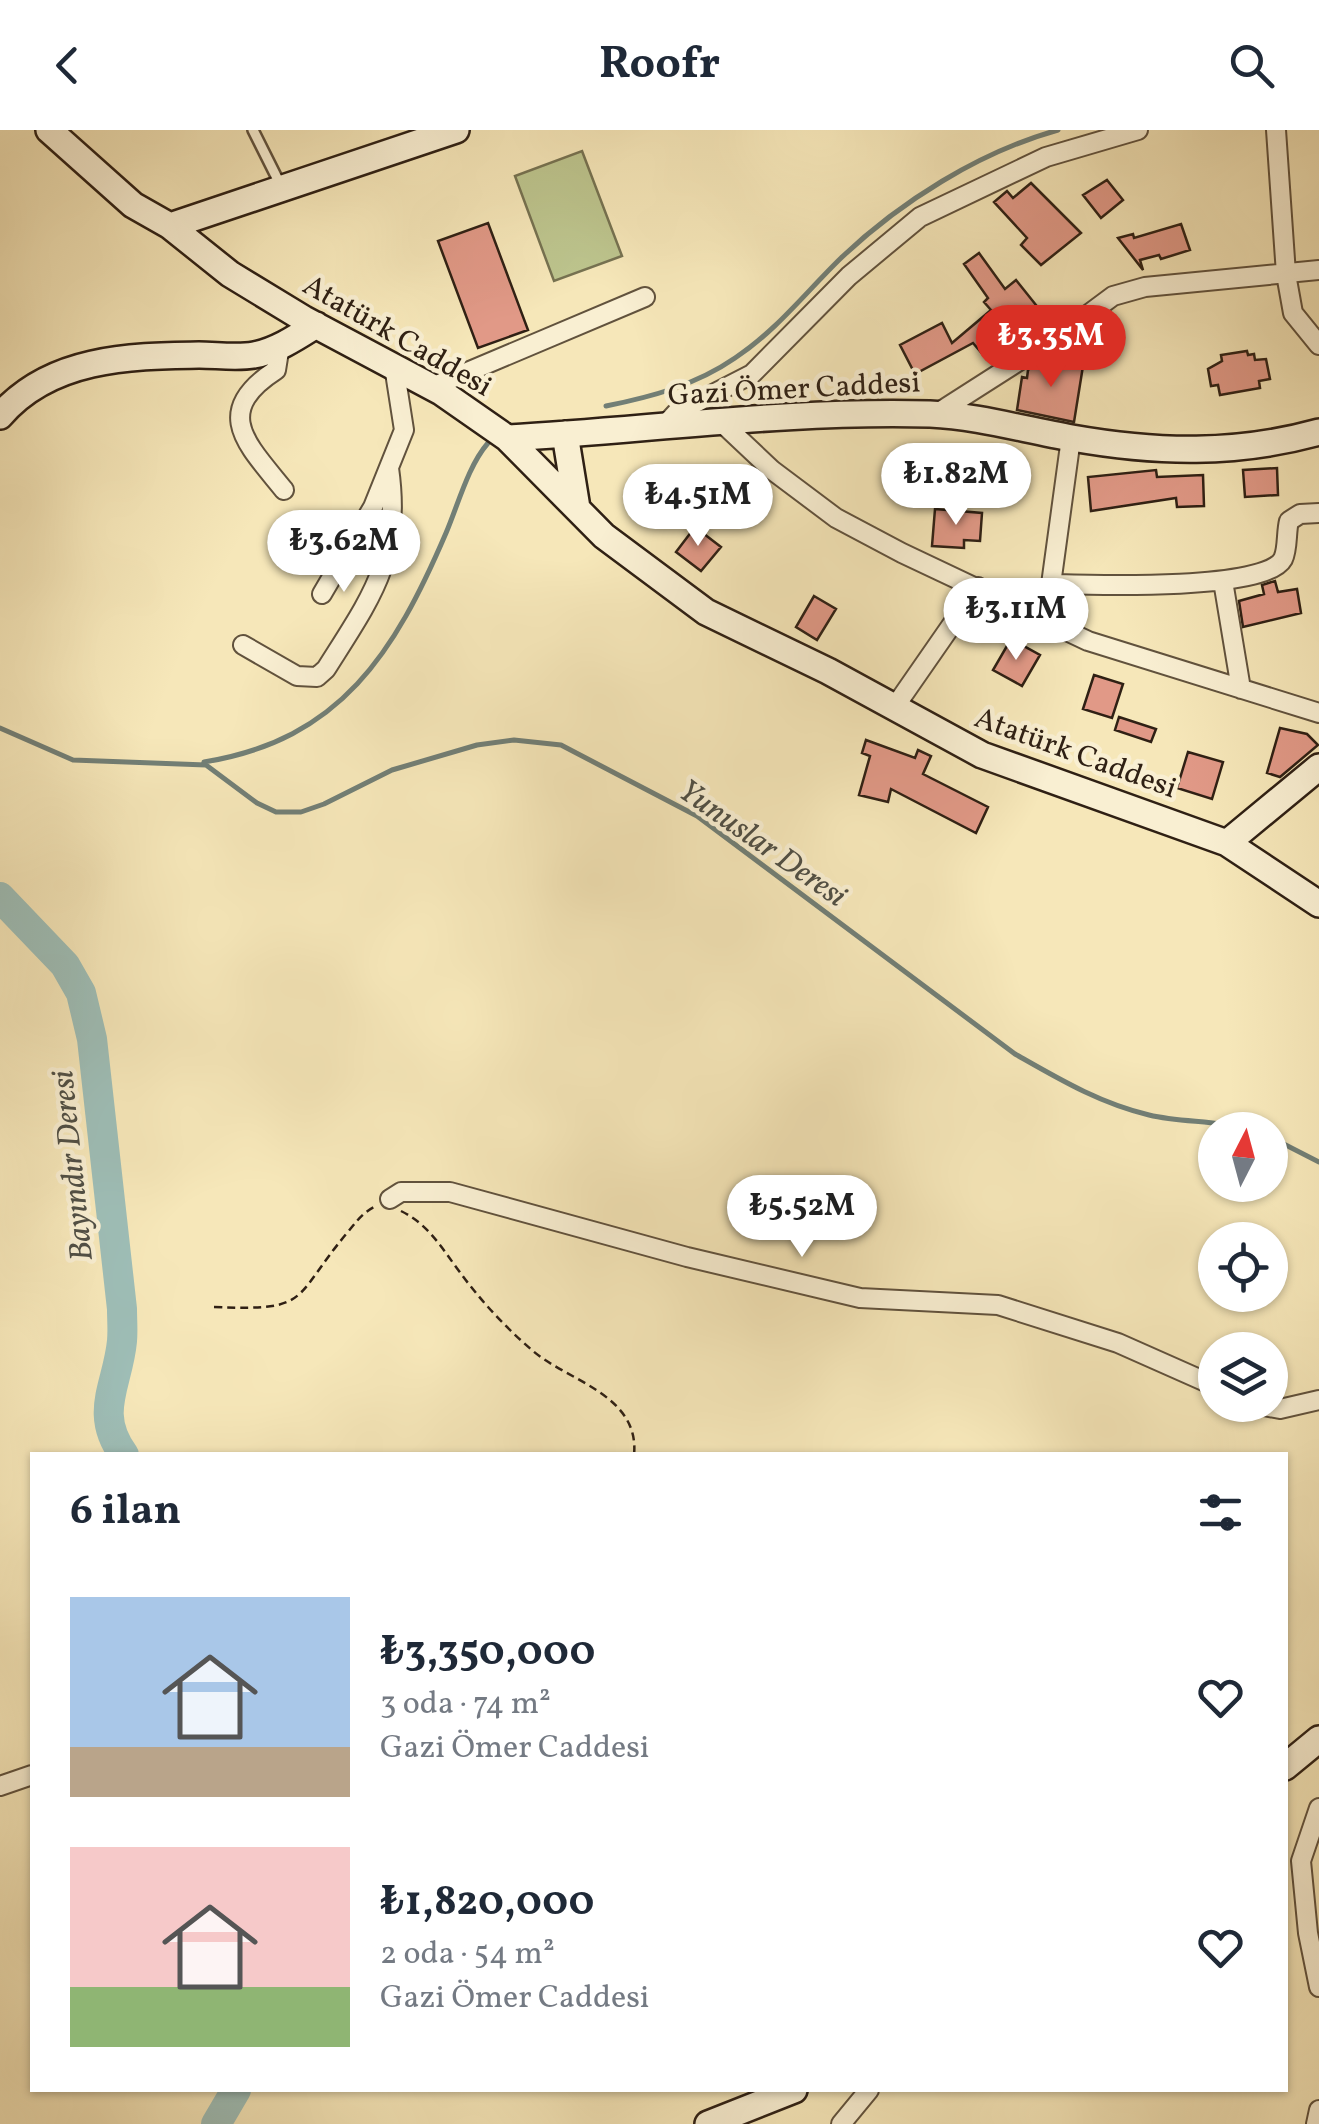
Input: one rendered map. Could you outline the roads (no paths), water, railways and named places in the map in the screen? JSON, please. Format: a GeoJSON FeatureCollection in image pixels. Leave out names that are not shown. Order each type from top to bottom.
{"type":"FeatureCollection","features":[{"type":"Feature","properties":{"kind":"street","name":"Atatürk Caddesi"},"geometry":{"type":"LineString","coordinates":[[48,130],[133,205],[170,226],[230,274],[432,387],[507,438],[633,561],[694,604],[982,755],[1227,843],[1319,904]]}},
{"type":"Feature","properties":{"kind":"street"},"geometry":{"type":"LineString","coordinates":[[170,226],[456,130]]}},
{"type":"Feature","properties":{"kind":"street"},"geometry":{"type":"LineString","coordinates":[[664,426],[676,413],[752,374],[848,276],[920,217],[1046,156],[1138,130]]}},
{"type":"Feature","properties":{"kind":"street"},"geometry":{"type":"LineString","coordinates":[[1276,130],[1286,274],[1293,313],[1319,345]]}},
{"type":"Feature","properties":{"kind":"street"},"geometry":{"type":"LineString","coordinates":[[936,414],[1114,296],[1145,286],[1319,270]]}},
{"type":"Feature","properties":{"kind":"street"},"geometry":{"type":"LineString","coordinates":[[432,387],[646,298]]}},
{"type":"Feature","properties":{"kind":"street"},"geometry":{"type":"LineString","coordinates":[[0,416],[34,386],[65,369],[140,356],[254,355],[316,325]]}},
{"type":"Feature","properties":{"kind":"street"},"geometry":{"type":"LineString","coordinates":[[280,345],[276,370],[248,391],[239,410],[242,430],[252,450],[284,490]]}},
{"type":"Feature","properties":{"kind":"street"},"geometry":{"type":"LineString","coordinates":[[322,594],[373,507],[404,430],[394,366]]}},
{"type":"Feature","properties":{"kind":"street","name":"Gazi Ömer Caddesi"},"geometry":{"type":"LineString","coordinates":[[507,438],[853,412],[936,414],[1070,438],[1214,451],[1284,442],[1319,432]]}},
{"type":"Feature","properties":{"kind":"street"},"geometry":{"type":"LineString","coordinates":[[720,421],[772,470],[836,518],[1046,621],[1113,650],[1319,712]]}},
{"type":"Feature","properties":{"kind":"street"},"geometry":{"type":"LineString","coordinates":[[565,434],[577,508]]}},
{"type":"Feature","properties":{"kind":"street"},"geometry":{"type":"LineString","coordinates":[[1046,621],[1054,584],[1070,438]]}},
{"type":"Feature","properties":{"kind":"street"},"geometry":{"type":"LineString","coordinates":[[242,645],[297,676],[318,677],[326,669],[382,577],[395,519],[389,468]]}},
{"type":"Feature","properties":{"kind":"street"},"geometry":{"type":"LineString","coordinates":[[1054,584],[1136,586],[1223,581],[1277,565],[1284,555],[1289,521],[1300,514],[1319,513]]}},
{"type":"Feature","properties":{"kind":"street"},"geometry":{"type":"LineString","coordinates":[[1223,581],[1241,689]]}},
{"type":"Feature","properties":{"kind":"street"},"geometry":{"type":"LineString","coordinates":[[894,708],[978,587]]}},
{"type":"Feature","properties":{"kind":"street"},"geometry":{"type":"LineString","coordinates":[[1227,843],[1319,768]]}},
{"type":"Feature","properties":{"kind":"street"},"geometry":{"type":"LineString","coordinates":[[390,1200],[401,1192],[450,1192],[687,1257],[860,1298],[998,1305],[1118,1343],[1198,1378]]}},
{"type":"Feature","properties":{"kind":"street"},"geometry":{"type":"LineString","coordinates":[[1288,1407],[1319,1400]]}},
{"type":"Feature","properties":{"kind":"street"},"geometry":{"type":"LineString","coordinates":[[1288,1765],[1319,1739]]}},
{"type":"Feature","properties":{"kind":"street"},"geometry":{"type":"LineString","coordinates":[[0,1786],[30,1775]]}},
{"type":"Feature","properties":{"kind":"street"},"geometry":{"type":"LineString","coordinates":[[1319,1808],[1300,1860],[1319,1987]]}},
{"type":"Feature","properties":{"kind":"street"},"geometry":{"type":"LineString","coordinates":[[708,2124],[789,2092]]}},
{"type":"Feature","properties":{"kind":"street"},"geometry":{"type":"LineString","coordinates":[[841,2124],[866,2092]]}},
{"type":"Feature","properties":{"kind":"street"},"geometry":{"type":"LineString","coordinates":[[1316,2124],[1319,2110]]}},
{"type":"Feature","properties":{"kind":"lane"},"geometry":{"type":"LineString","coordinates":[[253,130],[283,190]]}},
{"type":"Feature","properties":{"kind":"waterway"},"geometry":{"type":"LineString","coordinates":[[606,406],[673,389],[720,367],[764,336],[841,258],[889,217],[970,165],[1058,130]]}},
{"type":"Feature","properties":{"kind":"waterway"},"geometry":{"type":"LineString","coordinates":[[204,762],[252,751],[292,734],[327,711],[357,684],[406,616],[469,474],[488,443]]}},
{"type":"Feature","properties":{"kind":"waterway","name":"Yunuslar Deresi"},"geometry":{"type":"LineString","coordinates":[[0,728],[73,760],[206,765],[257,803],[276,812],[301,812],[392,770],[477,745],[514,740],[561,745],[697,816],[1015,1054],[1096,1097],[1162,1118],[1198,1122]]}},
{"type":"Feature","properties":{"kind":"waterway","name":"Bayındır Deresi"},"geometry":{"type":"LineString","coordinates":[[0,897],[65,965],[81,993],[92,1039],[122,1309],[122,1341],[110,1399],[110,1426],[122,1452]]}},
{"type":"Feature","properties":{"kind":"waterway","name":"Yunuslar Deresi"},"geometry":{"type":"LineString","coordinates":[[1288,1146],[1319,1162]]}},
{"type":"Feature","properties":{"kind":"waterway","name":"Bayındır Deresi"},"geometry":{"type":"LineString","coordinates":[[216,2124],[235,2092]]}}]}
